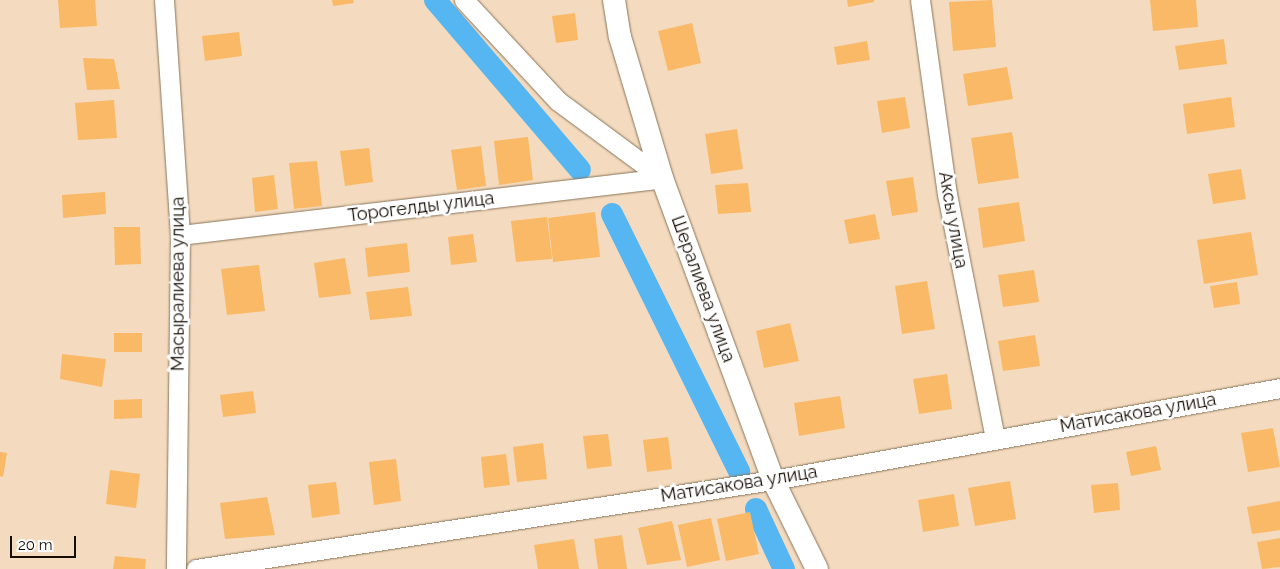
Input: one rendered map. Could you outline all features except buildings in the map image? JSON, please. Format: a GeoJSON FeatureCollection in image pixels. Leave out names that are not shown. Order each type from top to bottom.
{"type":"FeatureCollection","features":[{"type":"Feature","properties":{"kind":"street","name":"Масыралиева улица"},"geometry":{"type":"LineString","coordinates":[[164,0],[180,235],[176,569]]}},
{"type":"Feature","properties":{"kind":"street"},"geometry":{"type":"LineString","coordinates":[[464,0],[558,101],[662,178]]}},
{"type":"Feature","properties":{"kind":"street","name":"Шералиева улица"},"geometry":{"type":"LineString","coordinates":[[614,0],[620,36],[662,178],[773,480],[817,569]]}},
{"type":"Feature","properties":{"kind":"street","name":"Аксы улица"},"geometry":{"type":"LineString","coordinates":[[920,0],[947,194],[995,438]]}},
{"type":"Feature","properties":{"kind":"street","name":"Торогелды улица"},"geometry":{"type":"LineString","coordinates":[[180,235],[662,178]]}},
{"type":"Feature","properties":{"kind":"street","name":"Матисакова улица"},"geometry":{"type":"LineString","coordinates":[[196,569],[773,480],[995,438],[1280,388]]}},
{"type":"Feature","properties":{"kind":"waterway"},"geometry":{"type":"LineString","coordinates":[[435,0],[580,170]]}},
{"type":"Feature","properties":{"kind":"waterway"},"geometry":{"type":"LineString","coordinates":[[612,214],[739,471]]}},
{"type":"Feature","properties":{"kind":"waterway"},"geometry":{"type":"LineString","coordinates":[[756,509],[784,569]]}}]}
